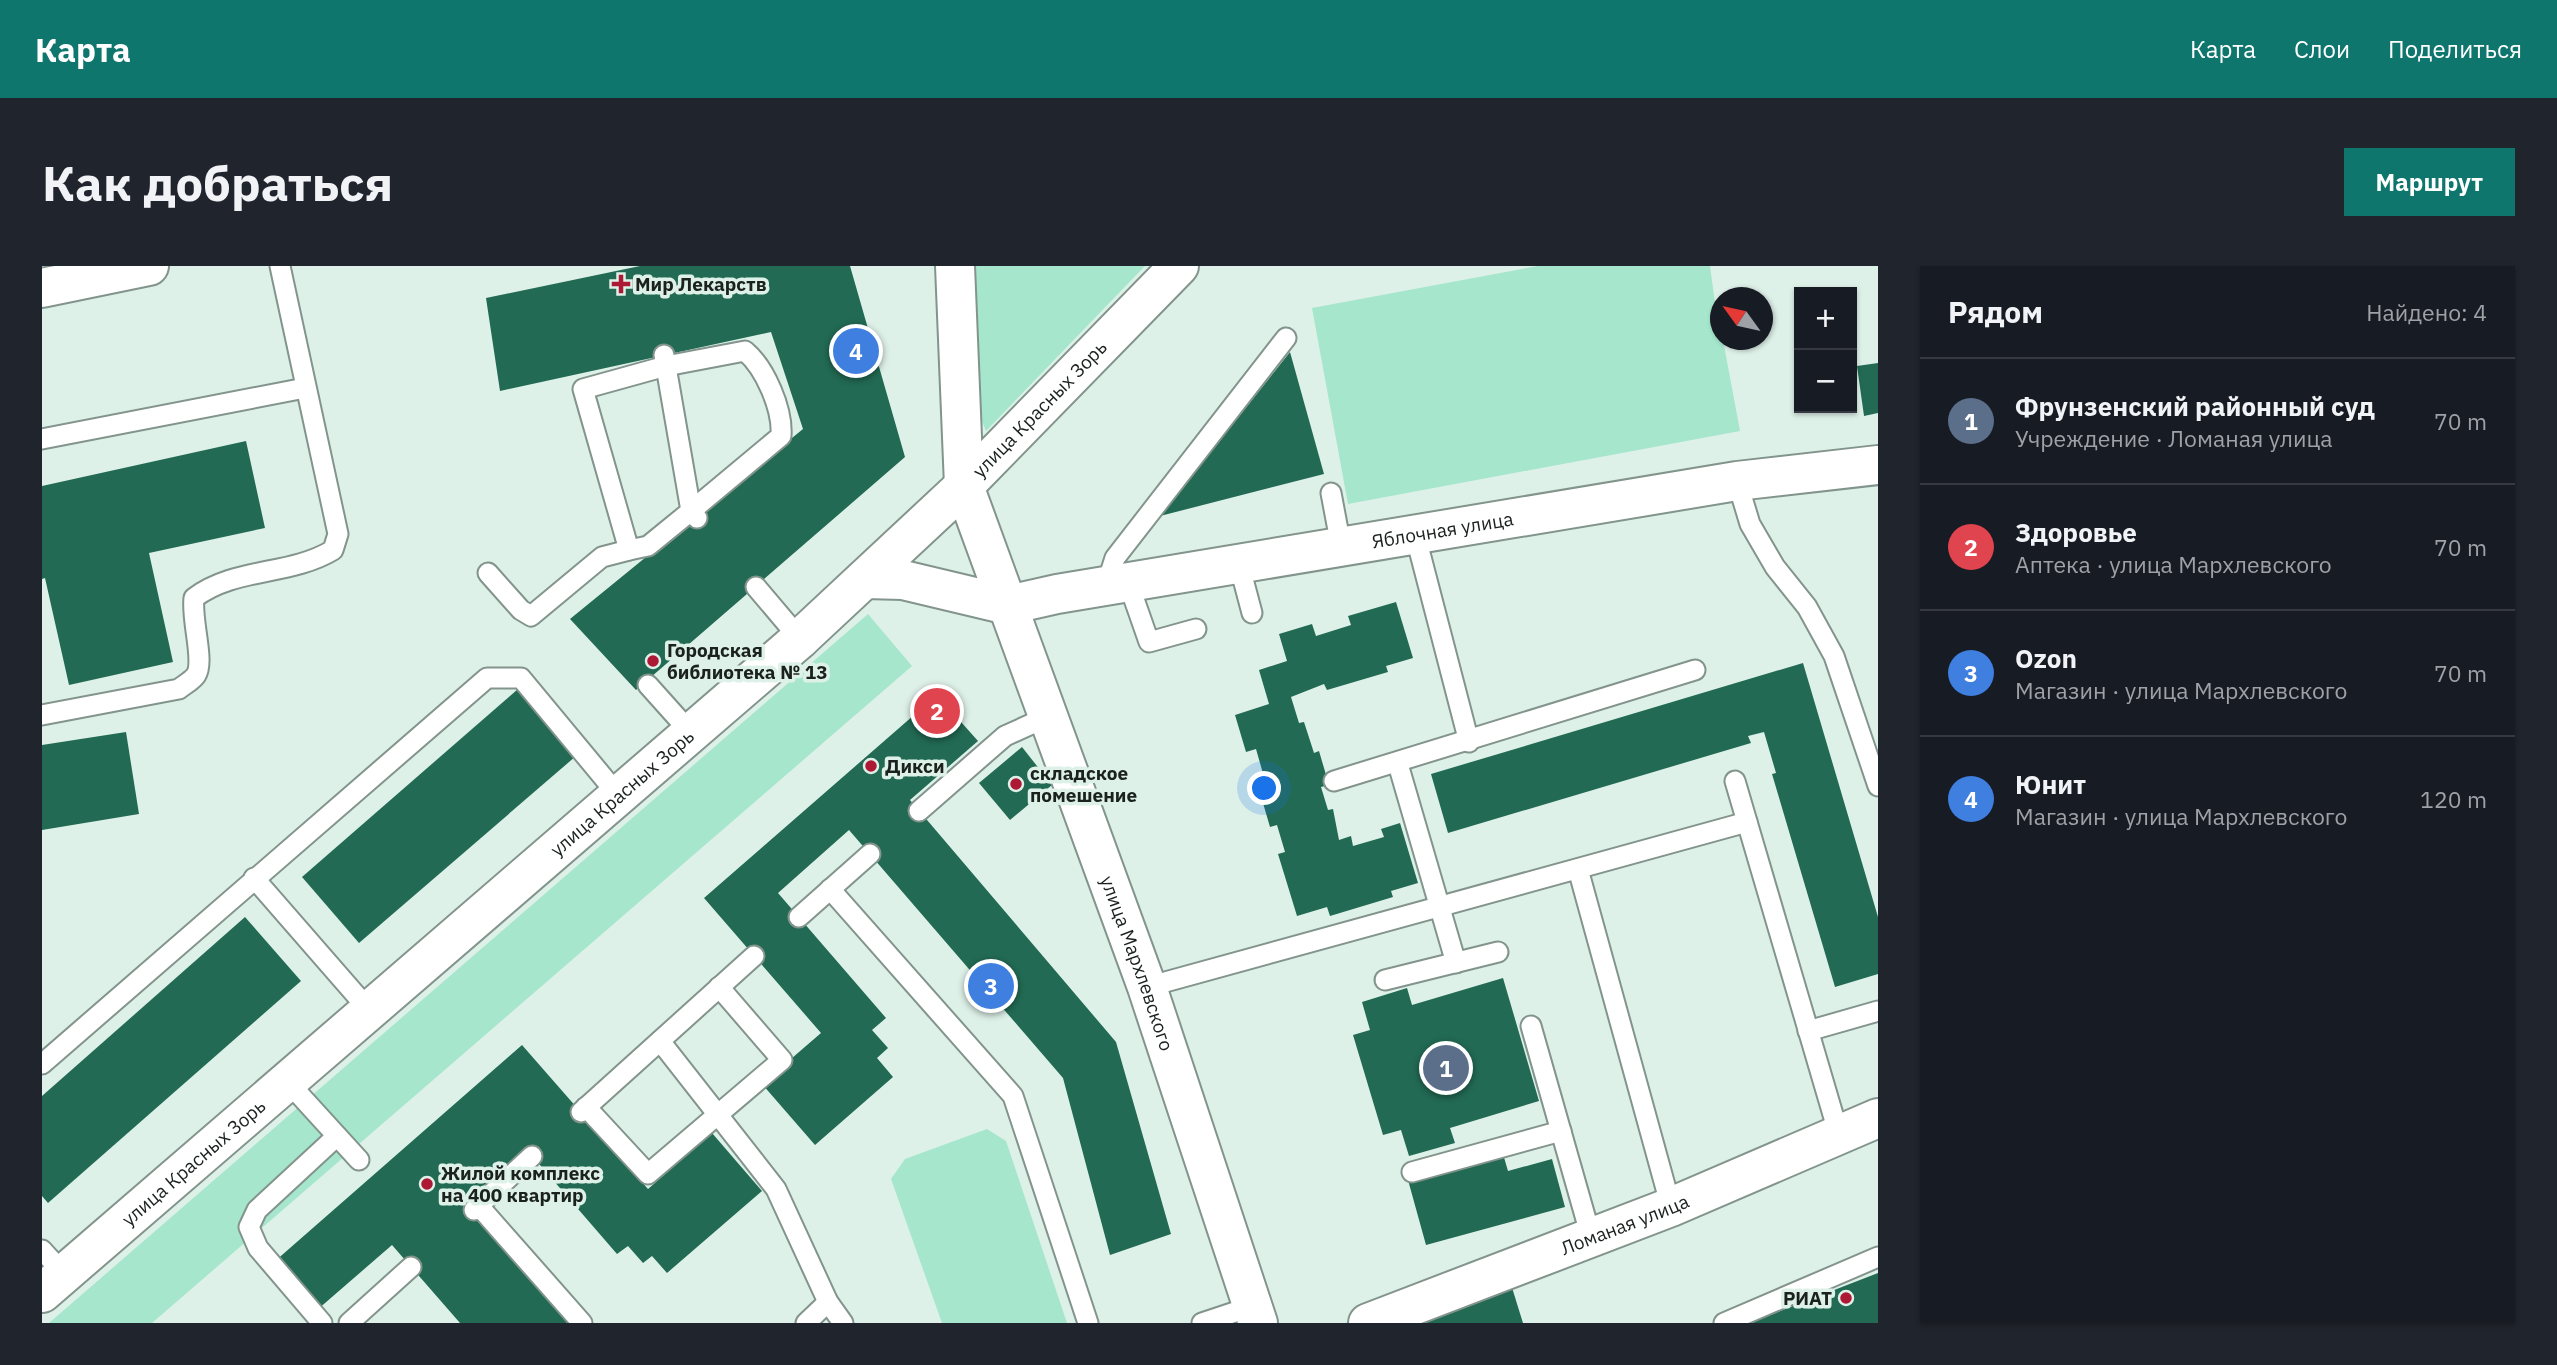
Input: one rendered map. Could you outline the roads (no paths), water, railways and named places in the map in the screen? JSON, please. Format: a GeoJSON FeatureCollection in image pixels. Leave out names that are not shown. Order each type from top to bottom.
{"type":"FeatureCollection","features":[{"type":"Feature","properties":{"kind":"street"},"geometry":{"type":"LineString","coordinates":[[42,288],[149,266]]}},
{"type":"Feature","properties":{"kind":"street","name":"улица Мархлевского"},"geometry":{"type":"LineString","coordinates":[[955,266],[964,486],[1147,987],[1255,1315]]}},
{"type":"Feature","properties":{"kind":"street","name":"улица Красных Зорь"},"geometry":{"type":"LineString","coordinates":[[49,1272],[287,1081],[800,639],[964,486],[1164,274]]}},
{"type":"Feature","properties":{"kind":"street","name":"Яблочная улица"},"geometry":{"type":"LineString","coordinates":[[1008,605],[1117,584],[1737,481],[1878,465]]}},
{"type":"Feature","properties":{"kind":"street"},"geometry":{"type":"LineString","coordinates":[[865,579],[903,580],[1008,605]]}},
{"type":"Feature","properties":{"kind":"street","name":"Ломаная улица"},"geometry":{"type":"LineString","coordinates":[[1368,1323],[1671,1207],[1878,1118]]}},
{"type":"Feature","properties":{"kind":"lane"},"geometry":{"type":"LineString","coordinates":[[42,715],[179,689],[196,675],[201,660],[192,616],[194,598],[214,583],[317,560],[333,550],[338,534],[304,388],[280,266]]}},
{"type":"Feature","properties":{"kind":"lane"},"geometry":{"type":"LineString","coordinates":[[1196,629],[1149,642],[1117,584],[1115,558],[1286,338]]}},
{"type":"Feature","properties":{"kind":"lane"},"geometry":{"type":"LineString","coordinates":[[488,573],[521,610],[531,616],[602,557],[648,546],[694,514],[781,436],[782,424],[759,363],[745,351],[665,361],[583,389],[629,550]]}},
{"type":"Feature","properties":{"kind":"lane"},"geometry":{"type":"LineString","coordinates":[[665,361],[694,514]]}},
{"type":"Feature","properties":{"kind":"lane"},"geometry":{"type":"LineString","coordinates":[[42,439],[304,388]]}},
{"type":"Feature","properties":{"kind":"lane"},"geometry":{"type":"LineString","coordinates":[[1737,481],[1751,524],[1775,567],[1807,607],[1834,656],[1878,786]]}},
{"type":"Feature","properties":{"kind":"lane"},"geometry":{"type":"LineString","coordinates":[[1331,493],[1341,546]]}},
{"type":"Feature","properties":{"kind":"lane"},"geometry":{"type":"LineString","coordinates":[[1415,534],[1469,741]]}},
{"type":"Feature","properties":{"kind":"lane"},"geometry":{"type":"LineString","coordinates":[[1239,564],[1252,613]]}},
{"type":"Feature","properties":{"kind":"lane"},"geometry":{"type":"LineString","coordinates":[[756,587],[800,639]]}},
{"type":"Feature","properties":{"kind":"lane"},"geometry":{"type":"LineString","coordinates":[[1334,781],[1398,764],[1695,670]]}},
{"type":"Feature","properties":{"kind":"lane"},"geometry":{"type":"LineString","coordinates":[[42,1065],[487,678],[521,678],[618,795]]}},
{"type":"Feature","properties":{"kind":"lane"},"geometry":{"type":"LineString","coordinates":[[648,685],[691,733]]}},
{"type":"Feature","properties":{"kind":"lane"},"geometry":{"type":"LineString","coordinates":[[919,811],[1005,736],[1049,716]]}},
{"type":"Feature","properties":{"kind":"lane"},"geometry":{"type":"LineString","coordinates":[[1398,764],[1457,963]]}},
{"type":"Feature","properties":{"kind":"lane"},"geometry":{"type":"LineString","coordinates":[[1735,781],[1839,1135]]}},
{"type":"Feature","properties":{"kind":"lane"},"geometry":{"type":"LineString","coordinates":[[1147,987],[1747,822]]}},
{"type":"Feature","properties":{"kind":"lane"},"geometry":{"type":"LineString","coordinates":[[799,916],[870,855]]}},
{"type":"Feature","properties":{"kind":"lane"},"geometry":{"type":"LineString","coordinates":[[1578,869],[1671,1207]]}},
{"type":"Feature","properties":{"kind":"lane"},"geometry":{"type":"LineString","coordinates":[[254,878],[369,1010]]}},
{"type":"Feature","properties":{"kind":"lane"},"geometry":{"type":"LineString","coordinates":[[831,889],[1013,1096],[1088,1323]]}},
{"type":"Feature","properties":{"kind":"lane"},"geometry":{"type":"LineString","coordinates":[[1385,980],[1498,952]]}},
{"type":"Feature","properties":{"kind":"lane"},"geometry":{"type":"LineString","coordinates":[[719,987],[782,1060],[648,1174],[583,1110],[719,987],[754,956]]}},
{"type":"Feature","properties":{"kind":"lane"},"geometry":{"type":"LineString","coordinates":[[1808,1031],[1878,1011]]}},
{"type":"Feature","properties":{"kind":"lane"},"geometry":{"type":"LineString","coordinates":[[1531,1026],[1591,1237]]}},
{"type":"Feature","properties":{"kind":"lane"},"geometry":{"type":"LineString","coordinates":[[660,1041],[720,1113],[776,1189],[828,1302],[843,1323]]}},
{"type":"Feature","properties":{"kind":"lane"},"geometry":{"type":"LineString","coordinates":[[287,1081],[359,1160]]}},
{"type":"Feature","properties":{"kind":"lane"},"geometry":{"type":"LineString","coordinates":[[1412,1172],[1561,1131]]}},
{"type":"Feature","properties":{"kind":"lane"},"geometry":{"type":"LineString","coordinates":[[322,1323],[258,1248],[249,1227],[257,1210],[337,1136]]}},
{"type":"Feature","properties":{"kind":"lane"},"geometry":{"type":"LineString","coordinates":[[532,1156],[476,1208],[582,1323]]}},
{"type":"Feature","properties":{"kind":"lane"},"geometry":{"type":"LineString","coordinates":[[1724,1323],[1878,1257]]}},
{"type":"Feature","properties":{"kind":"lane"},"geometry":{"type":"LineString","coordinates":[[349,1323],[411,1267]]}},
{"type":"Feature","properties":{"kind":"lane"},"geometry":{"type":"LineString","coordinates":[[806,1323],[828,1302]]}},
{"type":"Feature","properties":{"kind":"lane"},"geometry":{"type":"LineString","coordinates":[[1202,1323],[1255,1315]]}},
{"type":"Feature","properties":{"kind":"place","name":"Мир Лекарств"},"geometry":{"type":"Point","coordinates":[621,284]}},
{"type":"Feature","properties":{"kind":"place","name":"Юнит"},"geometry":{"type":"Point","coordinates":[856,351]}},
{"type":"Feature","properties":{"kind":"place","name":"Городская библиотека № 13"},"geometry":{"type":"Point","coordinates":[653,661]}},
{"type":"Feature","properties":{"kind":"place","name":"Здоровье"},"geometry":{"type":"Point","coordinates":[937,711]}},
{"type":"Feature","properties":{"kind":"place","name":"Дикси"},"geometry":{"type":"Point","coordinates":[871,766]}},
{"type":"Feature","properties":{"kind":"place","name":"складское помешение"},"geometry":{"type":"Point","coordinates":[1016,784]}},
{"type":"Feature","properties":{"kind":"place","name":"Ozon"},"geometry":{"type":"Point","coordinates":[991,986]}},
{"type":"Feature","properties":{"kind":"place","name":"Фрунзенский районный суд"},"geometry":{"type":"Point","coordinates":[1446,1068]}},
{"type":"Feature","properties":{"kind":"place","name":"Жилой комплекс на 400 квартир"},"geometry":{"type":"Point","coordinates":[427,1184]}},
{"type":"Feature","properties":{"kind":"place","name":"РИАТ"},"geometry":{"type":"Point","coordinates":[1846,1298]}}]}
